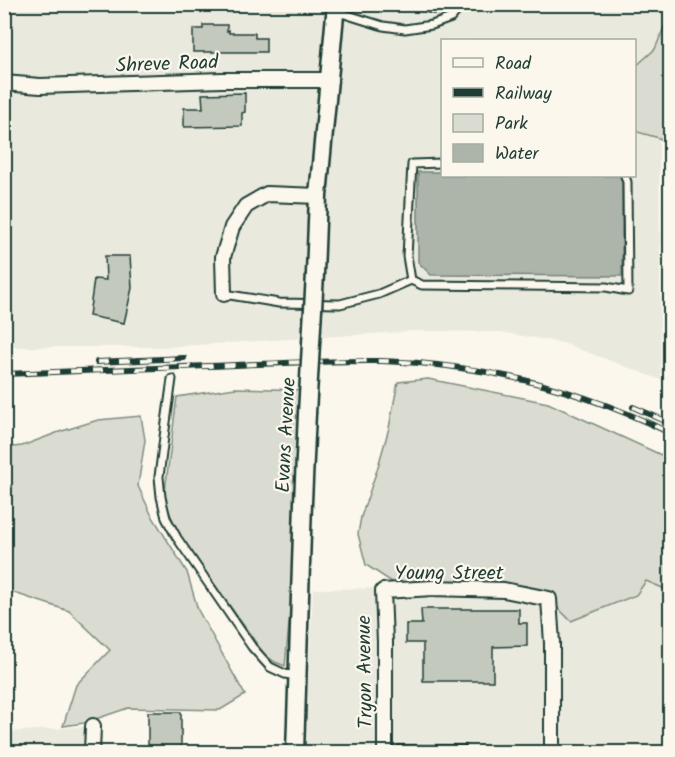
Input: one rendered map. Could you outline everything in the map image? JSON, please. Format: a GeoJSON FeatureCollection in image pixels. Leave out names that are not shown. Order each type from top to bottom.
{"type":"FeatureCollection","features":[{"type":"Feature","properties":{"kind":"street","name":"Evans Avenue"},"geometry":{"type":"LineString","coordinates":[[295,753],[303,502],[318,196],[336,8]]}},
{"type":"Feature","properties":{"kind":"street","name":"Shreve Road"},"geometry":{"type":"LineString","coordinates":[[4,83],[40,86],[222,80],[330,80]]}},
{"type":"Feature","properties":{"kind":"street"},"geometry":{"type":"LineString","coordinates":[[224,294],[223,257],[232,227],[246,206],[267,194],[318,196]]}},
{"type":"Feature","properties":{"kind":"street","name":"Young Street"},"geometry":{"type":"LineString","coordinates":[[384,591],[433,588],[504,590],[549,599],[552,644],[552,753]]}},
{"type":"Feature","properties":{"kind":"street","name":"Tryon Avenue"},"geometry":{"type":"LineString","coordinates":[[384,591],[384,753]]}},
{"type":"Feature","properties":{"kind":"street"},"geometry":{"type":"LineString","coordinates":[[92,753],[93,726]]}},
{"type":"Feature","properties":{"kind":"lane"},"geometry":{"type":"LineString","coordinates":[[336,8],[383,26],[405,29],[432,26],[451,18],[463,4]]}},
{"type":"Feature","properties":{"kind":"lane"},"geometry":{"type":"LineString","coordinates":[[411,280],[407,256],[412,164],[441,163]]}},
{"type":"Feature","properties":{"kind":"lane"},"geometry":{"type":"LineString","coordinates":[[224,294],[279,303],[340,304],[378,294],[411,280],[422,285],[606,287],[628,291],[625,177]]}},
{"type":"Feature","properties":{"kind":"lane"},"geometry":{"type":"LineString","coordinates":[[172,379],[159,477],[160,497],[166,518],[177,538],[252,647],[270,667],[285,674],[297,676]]}},
{"type":"Feature","properties":{"kind":"shaded area"},"geometry":{"type":"Polygon","coordinates":[[[4,5],[667,5],[665,25],[655,49],[636,66],[636,39],[441,39],[441,177],[636,177],[636,131],[659,138],[661,380],[563,343],[500,332],[416,331],[166,347],[5,347],[4,5]]]}},
{"type":"Feature","properties":{"kind":"shaded area"},"geometry":{"type":"Polygon","coordinates":[[[646,581],[670,591],[670,752],[305,752],[313,589],[401,588],[425,584],[468,582],[526,586],[542,595],[543,619],[561,611],[571,621],[646,581]]]}},
{"type":"Feature","properties":{"kind":"shaded area"},"geometry":{"type":"Polygon","coordinates":[[[4,590],[7,590],[8,732],[93,726],[92,752],[5,752],[4,590]]]}},
{"type":"Feature","properties":{"kind":"green space"},"geometry":{"type":"Polygon","coordinates":[[[667,5],[670,5],[670,144],[659,138],[636,132],[636,66],[655,49],[665,25],[667,5]]]}},
{"type":"Feature","properties":{"kind":"green space"},"geometry":{"type":"Polygon","coordinates":[[[428,379],[548,403],[670,459],[670,591],[646,581],[636,595],[571,621],[549,599],[526,586],[468,582],[425,584],[401,588],[366,565],[358,534],[361,517],[389,428],[398,382],[428,379]]]}},
{"type":"Feature","properties":{"kind":"green space"},"geometry":{"type":"Polygon","coordinates":[[[235,388],[302,390],[291,603],[285,666],[264,654],[178,533],[164,499],[177,397],[235,388]]]}},
{"type":"Feature","properties":{"kind":"green space"},"geometry":{"type":"Polygon","coordinates":[[[141,416],[145,440],[138,486],[151,514],[187,572],[198,610],[245,695],[220,710],[128,708],[84,723],[63,726],[76,685],[110,650],[69,611],[5,590],[4,448],[22,446],[98,420],[141,416]]]}},
{"type":"Feature","properties":{"kind":"water"},"geometry":{"type":"Polygon","coordinates":[[[418,172],[441,172],[441,177],[622,177],[622,276],[431,275],[418,262],[418,172]]]}},
{"type":"Feature","properties":{"kind":"building"},"geometry":{"type":"Polygon","coordinates":[[[415,4],[453,4],[442,13],[433,14],[425,12],[415,4]]]}},
{"type":"Feature","properties":{"kind":"building"},"geometry":{"type":"Polygon","coordinates":[[[203,25],[227,25],[229,33],[255,33],[255,38],[266,38],[266,52],[193,52],[193,29],[203,29],[203,25]]]}},
{"type":"Feature","properties":{"kind":"building"},"geometry":{"type":"Polygon","coordinates":[[[245,93],[242,126],[184,127],[184,108],[203,108],[202,94],[245,93]]]}},
{"type":"Feature","properties":{"kind":"building"},"geometry":{"type":"Polygon","coordinates":[[[105,256],[130,256],[132,288],[124,323],[89,316],[94,279],[106,280],[105,256]]]}},
{"type":"Feature","properties":{"kind":"building"},"geometry":{"type":"Polygon","coordinates":[[[421,609],[519,609],[519,623],[527,623],[527,646],[493,647],[493,681],[423,681],[423,643],[406,643],[406,624],[422,624],[421,609]]]}},
{"type":"Feature","properties":{"kind":"building"},"geometry":{"type":"Polygon","coordinates":[[[148,712],[181,712],[181,752],[148,752],[148,712]]]}},
{"type":"Feature","properties":{"kind":"building"},"geometry":{"type":"Polygon","coordinates":[[[398,745],[466,745],[466,752],[398,752],[398,745]]]}},
{"type":"Feature","properties":{"kind":"railway"},"geometry":{"type":"LineString","coordinates":[[97,362],[184,358]]}},
{"type":"Feature","properties":{"kind":"railway"},"geometry":{"type":"LineString","coordinates":[[4,374],[317,362],[420,363],[494,373],[566,392],[636,417],[670,433]]}},
{"type":"Feature","properties":{"kind":"railway"},"geometry":{"type":"LineString","coordinates":[[633,407],[670,423]]}}]}
